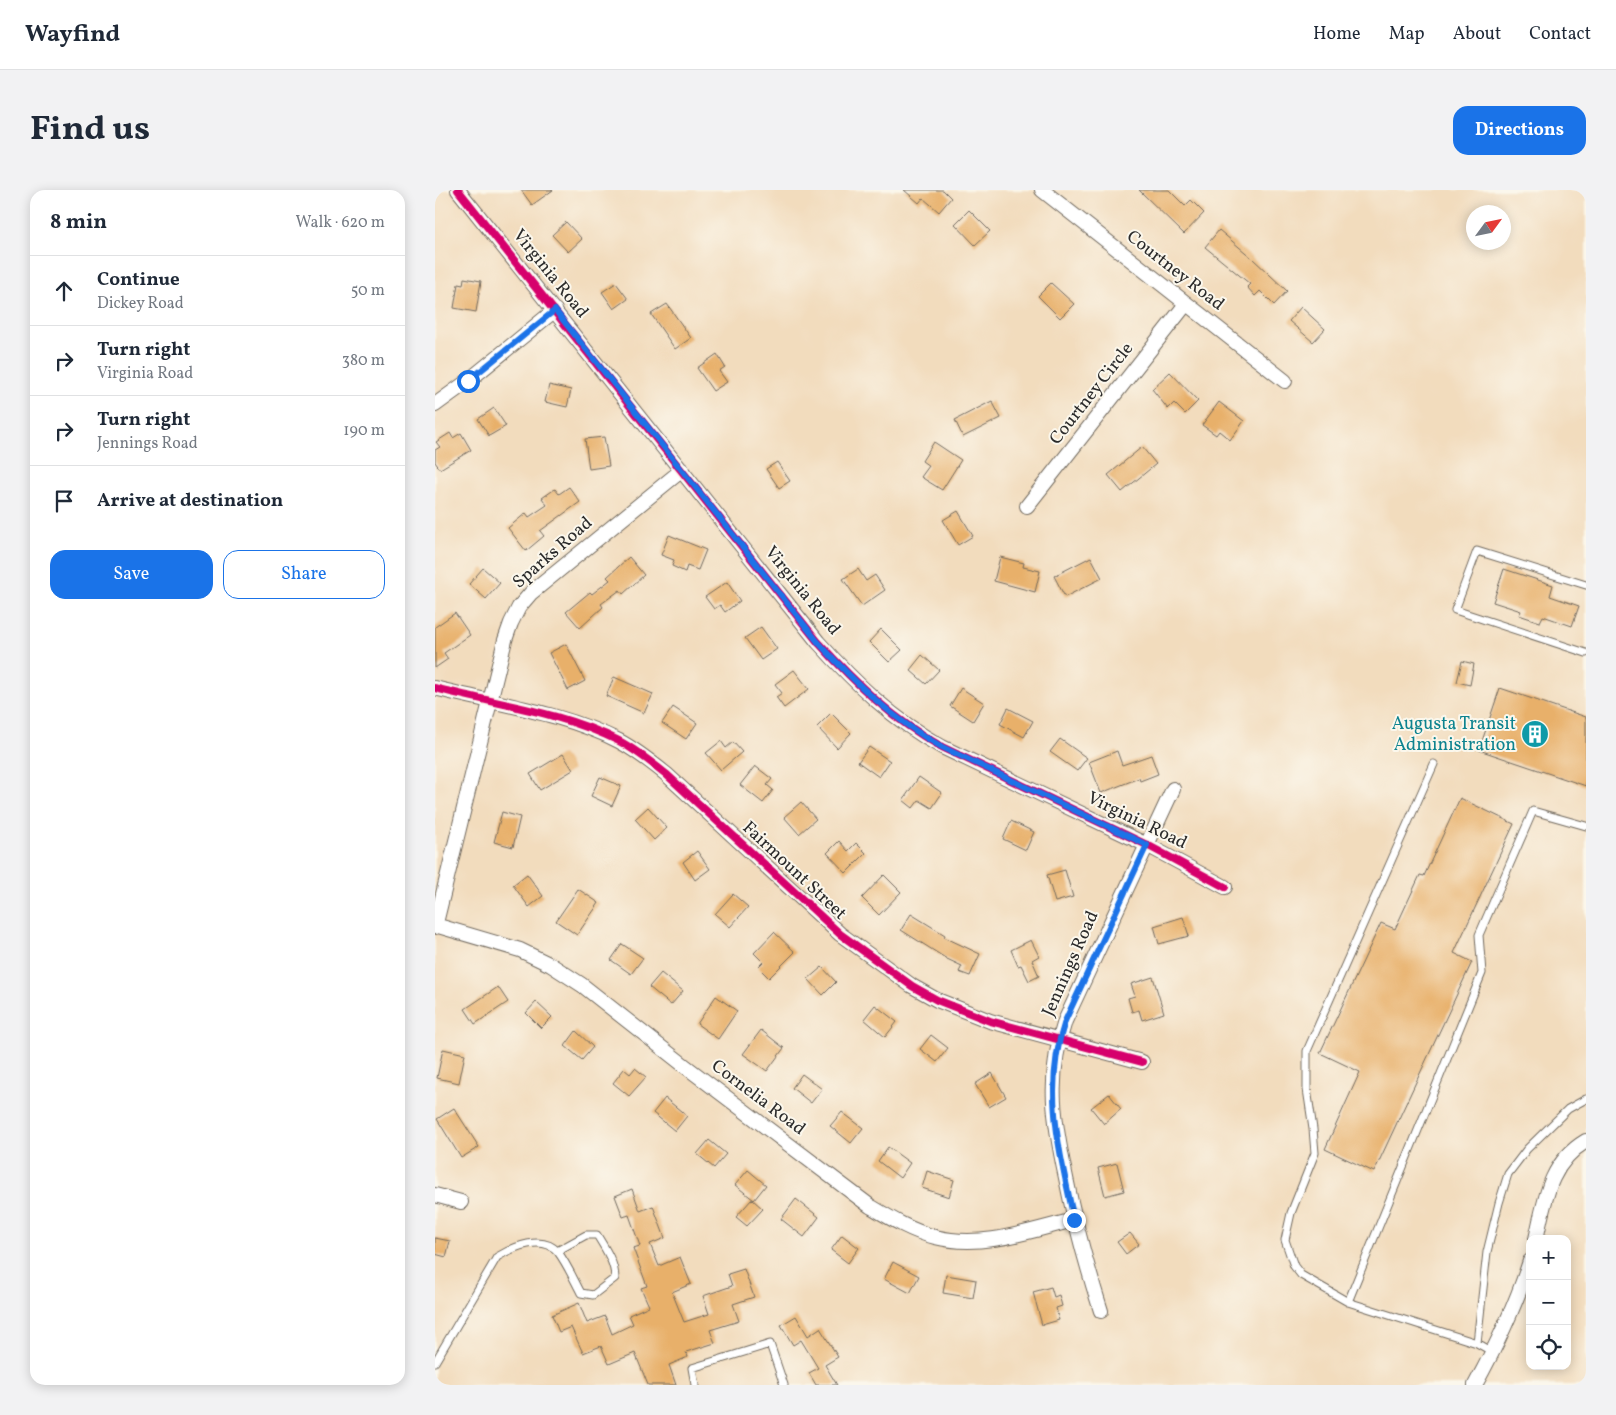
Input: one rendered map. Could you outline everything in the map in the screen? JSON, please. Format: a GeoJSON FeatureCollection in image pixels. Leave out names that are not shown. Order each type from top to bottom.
{"type":"FeatureCollection","features":[{"type":"Feature","properties":{"kind":"street","name":"Virginia Road"},"geometry":{"type":"LineString","coordinates":[[458,190],[818,642],[847,674],[879,704],[921,735],[942,747],[1147,845],[1225,887]]}},
{"type":"Feature","properties":{"kind":"street","name":"Courtney Road"},"geometry":{"type":"LineString","coordinates":[[1042,190],[1285,381]]}},
{"type":"Feature","properties":{"kind":"street","name":"Courtney Circle"},"geometry":{"type":"LineString","coordinates":[[1027,506],[1186,304]]}},
{"type":"Feature","properties":{"kind":"street"},"geometry":{"type":"LineString","coordinates":[[435,404],[468,381],[555,310]]}},
{"type":"Feature","properties":{"kind":"street","name":"Sparks Road"},"geometry":{"type":"LineString","coordinates":[[435,925],[505,640],[519,607],[544,581],[682,470]]}},
{"type":"Feature","properties":{"kind":"street","name":"Fairmount Street"},"geometry":{"type":"LineString","coordinates":[[435,688],[557,717],[619,741],[636,751],[666,774],[840,934],[912,986],[937,1000],[990,1021],[1142,1062]]}},
{"type":"Feature","properties":{"kind":"street","name":"Jennings Road"},"geometry":{"type":"LineString","coordinates":[[1101,1311],[1074,1220],[1055,1121],[1053,1096],[1054,1069],[1059,1040],[1065,1021],[1173,789]]}},
{"type":"Feature","properties":{"kind":"street","name":"Cornelia Road"},"geometry":{"type":"LineString","coordinates":[[435,925],[520,950],[551,965],[582,985],[685,1066],[870,1206],[898,1222],[935,1237],[969,1241],[996,1240],[1074,1220]]}},
{"type":"Feature","properties":{"kind":"street"},"geometry":{"type":"LineString","coordinates":[[1537,1235],[1549,1184],[1562,1161],[1586,1141]]}},
{"type":"Feature","properties":{"kind":"street"},"geometry":{"type":"LineString","coordinates":[[435,1195],[461,1202]]}},
{"type":"Feature","properties":{"kind":"street"},"geometry":{"type":"LineString","coordinates":[[1475,1385],[1493,1352],[1519,1294],[1526,1273]]}},
{"type":"Feature","properties":{"kind":"lane"},"geometry":{"type":"LineString","coordinates":[[1586,585],[1477,551],[1455,610],[1586,653]]}},
{"type":"Feature","properties":{"kind":"lane"},"geometry":{"type":"LineString","coordinates":[[1434,764],[1307,1051],[1307,1089],[1315,1153],[1291,1213],[1285,1240],[1294,1266],[1301,1275],[1348,1302],[1477,1342],[1493,1352]]}},
{"type":"Feature","properties":{"kind":"lane"},"geometry":{"type":"LineString","coordinates":[[1348,1302],[1482,973],[1479,935],[1533,811],[1586,826]]}},
{"type":"Feature","properties":{"kind":"lane"},"geometry":{"type":"LineString","coordinates":[[1477,1342],[1487,1252],[1508,1174],[1527,1149],[1568,1109],[1586,1099]]}},
{"type":"Feature","properties":{"kind":"lane"},"geometry":{"type":"LineString","coordinates":[[435,1362],[497,1257],[511,1248],[546,1243],[557,1251],[581,1292],[593,1295],[615,1278],[615,1271],[605,1247],[597,1235],[586,1235],[557,1251]]}},
{"type":"Feature","properties":{"kind":"lane"},"geometry":{"type":"LineString","coordinates":[[695,1385],[692,1368],[770,1344],[784,1385]]}},
{"type":"Feature","properties":{"kind":"building"},"geometry":{"type":"Polygon","coordinates":[[[521,190],[553,190],[532,205],[521,190]]]}},
{"type":"Feature","properties":{"kind":"building"},"geometry":{"type":"Polygon","coordinates":[[[904,190],[943,190],[951,198],[939,212],[923,198],[919,203],[904,190]]]}},
{"type":"Feature","properties":{"kind":"building"},"geometry":{"type":"Polygon","coordinates":[[[1139,190],[1169,190],[1185,206],[1191,200],[1204,213],[1184,234],[1139,190]]]}},
{"type":"Feature","properties":{"kind":"building"},"geometry":{"type":"Polygon","coordinates":[[[969,210],[990,231],[975,245],[955,224],[969,210]]]}},
{"type":"Feature","properties":{"kind":"building"},"geometry":{"type":"Polygon","coordinates":[[[566,222],[582,239],[568,252],[552,235],[566,222]]]}},
{"type":"Feature","properties":{"kind":"building"},"geometry":{"type":"Polygon","coordinates":[[[1219,230],[1287,291],[1274,305],[1260,291],[1255,296],[1247,287],[1250,284],[1205,247],[1219,230]]]}},
{"type":"Feature","properties":{"kind":"building"},"geometry":{"type":"Polygon","coordinates":[[[464,278],[481,281],[476,312],[454,308],[458,284],[463,285],[464,278]]]}},
{"type":"Feature","properties":{"kind":"building"},"geometry":{"type":"Polygon","coordinates":[[[616,283],[628,299],[614,309],[602,292],[616,283]]]}},
{"type":"Feature","properties":{"kind":"building"},"geometry":{"type":"Polygon","coordinates":[[[1051,283],[1074,304],[1060,318],[1038,296],[1051,283]]]}},
{"type":"Feature","properties":{"kind":"building"},"geometry":{"type":"Polygon","coordinates":[[[667,304],[691,338],[675,349],[651,314],[667,304]]]}},
{"type":"Feature","properties":{"kind":"building"},"geometry":{"type":"Polygon","coordinates":[[[1301,307],[1325,329],[1313,342],[1289,321],[1301,307]]]}},
{"type":"Feature","properties":{"kind":"building"},"geometry":{"type":"Polygon","coordinates":[[[717,354],[725,367],[719,371],[727,382],[713,391],[697,368],[717,354]]]}},
{"type":"Feature","properties":{"kind":"building"},"geometry":{"type":"Polygon","coordinates":[[[1170,372],[1198,401],[1185,414],[1174,403],[1168,409],[1152,389],[1170,372]]]}},
{"type":"Feature","properties":{"kind":"building"},"geometry":{"type":"Polygon","coordinates":[[[549,385],[571,390],[567,407],[545,402],[549,385]]]}},
{"type":"Feature","properties":{"kind":"building"},"geometry":{"type":"Polygon","coordinates":[[[992,401],[1001,418],[963,437],[955,420],[992,401]]]}},
{"type":"Feature","properties":{"kind":"building"},"geometry":{"type":"Polygon","coordinates":[[[1219,402],[1244,421],[1230,440],[1219,431],[1216,435],[1202,425],[1219,402]]]}},
{"type":"Feature","properties":{"kind":"building"},"geometry":{"type":"Polygon","coordinates":[[[494,408],[506,426],[489,436],[478,419],[494,408]]]}},
{"type":"Feature","properties":{"kind":"building"},"geometry":{"type":"Polygon","coordinates":[[[450,433],[453,438],[461,433],[471,450],[440,469],[435,462],[435,450],[440,447],[436,442],[450,433]]]}},
{"type":"Feature","properties":{"kind":"building"},"geometry":{"type":"Polygon","coordinates":[[[604,437],[609,466],[589,469],[585,439],[604,437]]]}},
{"type":"Feature","properties":{"kind":"building"},"geometry":{"type":"Polygon","coordinates":[[[934,442],[961,460],[942,490],[921,477],[929,466],[922,461],[934,442]]]}},
{"type":"Feature","properties":{"kind":"building"},"geometry":{"type":"Polygon","coordinates":[[[1142,447],[1156,464],[1122,492],[1108,475],[1142,447]]]}},
{"type":"Feature","properties":{"kind":"building"},"geometry":{"type":"Polygon","coordinates":[[[777,462],[790,481],[779,488],[766,469],[777,462]]]}},
{"type":"Feature","properties":{"kind":"building"},"geometry":{"type":"Polygon","coordinates":[[[569,487],[580,502],[540,531],[544,536],[526,551],[508,528],[526,513],[529,517],[547,505],[542,498],[555,489],[559,494],[569,487]]]}},
{"type":"Feature","properties":{"kind":"building"},"geometry":{"type":"Polygon","coordinates":[[[958,511],[973,536],[958,545],[943,520],[958,511]]]}},
{"type":"Feature","properties":{"kind":"building"},"geometry":{"type":"Polygon","coordinates":[[[669,535],[706,550],[698,570],[687,566],[685,572],[672,566],[674,560],[661,555],[669,535]]]}},
{"type":"Feature","properties":{"kind":"building"},"geometry":{"type":"Polygon","coordinates":[[[629,557],[644,575],[623,594],[620,590],[601,604],[603,607],[580,628],[566,612],[590,592],[592,594],[610,580],[607,577],[629,557]]]}},
{"type":"Feature","properties":{"kind":"building"},"geometry":{"type":"Polygon","coordinates":[[[1000,557],[1024,563],[1023,567],[1040,571],[1035,592],[994,581],[1000,557]]]}},
{"type":"Feature","properties":{"kind":"building"},"geometry":{"type":"Polygon","coordinates":[[[1091,557],[1102,578],[1065,597],[1054,576],[1091,557]]]}},
{"type":"Feature","properties":{"kind":"building"},"geometry":{"type":"Polygon","coordinates":[[[483,568],[500,583],[486,599],[469,584],[483,568]]]}},
{"type":"Feature","properties":{"kind":"building"},"geometry":{"type":"Polygon","coordinates":[[[858,569],[866,581],[875,575],[885,590],[862,606],[843,579],[858,569]]]}},
{"type":"Feature","properties":{"kind":"building"},"geometry":{"type":"Polygon","coordinates":[[[1504,569],[1553,585],[1550,596],[1579,606],[1572,626],[1543,616],[1540,622],[1519,615],[1521,611],[1493,602],[1504,569]]]}},
{"type":"Feature","properties":{"kind":"building"},"geometry":{"type":"Polygon","coordinates":[[[727,582],[740,601],[725,612],[720,605],[714,609],[705,597],[727,582]]]}},
{"type":"Feature","properties":{"kind":"building"},"geometry":{"type":"Polygon","coordinates":[[[455,613],[470,635],[444,653],[448,659],[435,668],[435,627],[455,613]]]}},
{"type":"Feature","properties":{"kind":"building"},"geometry":{"type":"Polygon","coordinates":[[[761,627],[777,649],[761,660],[745,638],[761,627]]]}},
{"type":"Feature","properties":{"kind":"building"},"geometry":{"type":"Polygon","coordinates":[[[881,629],[902,650],[889,662],[869,642],[881,629]]]}},
{"type":"Feature","properties":{"kind":"building"},"geometry":{"type":"Polygon","coordinates":[[[566,644],[585,681],[568,690],[549,653],[566,644]]]}},
{"type":"Feature","properties":{"kind":"building"},"geometry":{"type":"Polygon","coordinates":[[[922,655],[939,670],[926,684],[910,670],[922,655]]]}},
{"type":"Feature","properties":{"kind":"building"},"geometry":{"type":"Polygon","coordinates":[[[1462,661],[1474,664],[1470,685],[1457,682],[1462,661]]]}},
{"type":"Feature","properties":{"kind":"building"},"geometry":{"type":"Polygon","coordinates":[[[794,670],[809,689],[784,708],[776,697],[782,693],[775,684],[794,670]]]}},
{"type":"Feature","properties":{"kind":"building"},"geometry":{"type":"Polygon","coordinates":[[[614,677],[653,694],[644,713],[606,696],[614,677]]]}},
{"type":"Feature","properties":{"kind":"building"},"geometry":{"type":"Polygon","coordinates":[[[961,688],[984,703],[973,721],[950,706],[961,688]]]}},
{"type":"Feature","properties":{"kind":"building","name":"Augusta Transit Administration"},"geometry":{"type":"Polygon","coordinates":[[[1500,688],[1586,717],[1586,786],[1479,750],[1500,688]]]}},
{"type":"Feature","properties":{"kind":"building"},"geometry":{"type":"Polygon","coordinates":[[[673,707],[697,723],[686,739],[662,723],[673,707]]]}},
{"type":"Feature","properties":{"kind":"building"},"geometry":{"type":"Polygon","coordinates":[[[1008,708],[1033,721],[1024,737],[1000,724],[1008,708]]]}},
{"type":"Feature","properties":{"kind":"building"},"geometry":{"type":"Polygon","coordinates":[[[831,713],[851,733],[837,748],[817,727],[831,713]]]}},
{"type":"Feature","properties":{"kind":"building"},"geometry":{"type":"Polygon","coordinates":[[[1060,739],[1087,758],[1077,771],[1050,752],[1060,739]]]}},
{"type":"Feature","properties":{"kind":"building"},"geometry":{"type":"Polygon","coordinates":[[[721,741],[726,748],[733,742],[742,752],[721,770],[706,753],[721,741]]]}},
{"type":"Feature","properties":{"kind":"building"},"geometry":{"type":"Polygon","coordinates":[[[869,747],[890,761],[879,777],[858,762],[869,747]]]}},
{"type":"Feature","properties":{"kind":"building"},"geometry":{"type":"Polygon","coordinates":[[[1117,751],[1122,765],[1151,755],[1158,774],[1140,781],[1139,778],[1101,793],[1089,762],[1117,751]]]}},
{"type":"Feature","properties":{"kind":"building"},"geometry":{"type":"Polygon","coordinates":[[[563,754],[573,770],[540,790],[530,774],[563,754]]]}},
{"type":"Feature","properties":{"kind":"building"},"geometry":{"type":"Polygon","coordinates":[[[755,766],[772,779],[767,785],[773,790],[763,803],[740,785],[755,766]]]}},
{"type":"Feature","properties":{"kind":"building"},"geometry":{"type":"Polygon","coordinates":[[[600,777],[621,786],[612,806],[591,796],[600,777]]]}},
{"type":"Feature","properties":{"kind":"building"},"geometry":{"type":"Polygon","coordinates":[[[919,777],[942,793],[932,808],[919,800],[913,808],[903,800],[919,777]]]}},
{"type":"Feature","properties":{"kind":"building"},"geometry":{"type":"Polygon","coordinates":[[[1460,798],[1514,824],[1454,953],[1472,962],[1374,1172],[1325,1149],[1360,1072],[1320,1053],[1381,923],[1395,929],[1420,875],[1424,876],[1460,798]]]}},
{"type":"Feature","properties":{"kind":"building"},"geometry":{"type":"Polygon","coordinates":[[[801,802],[816,819],[799,834],[784,817],[801,802]]]}},
{"type":"Feature","properties":{"kind":"building"},"geometry":{"type":"Polygon","coordinates":[[[648,807],[667,828],[654,840],[635,819],[648,807]]]}},
{"type":"Feature","properties":{"kind":"building"},"geometry":{"type":"Polygon","coordinates":[[[502,812],[520,817],[513,847],[494,842],[502,812]]]}},
{"type":"Feature","properties":{"kind":"building"},"geometry":{"type":"Polygon","coordinates":[[[1011,821],[1034,832],[1026,850],[1003,839],[1011,821]]]}},
{"type":"Feature","properties":{"kind":"building"},"geometry":{"type":"Polygon","coordinates":[[[839,841],[848,851],[856,843],[866,853],[846,873],[827,853],[839,841]]]}},
{"type":"Feature","properties":{"kind":"building"},"geometry":{"type":"Polygon","coordinates":[[[697,851],[710,869],[695,880],[683,862],[697,851]]]}},
{"type":"Feature","properties":{"kind":"building"},"geometry":{"type":"Polygon","coordinates":[[[1065,870],[1073,897],[1055,902],[1047,875],[1065,870]]]}},
{"type":"Feature","properties":{"kind":"building"},"geometry":{"type":"Polygon","coordinates":[[[527,874],[543,896],[529,907],[513,885],[527,874]]]}},
{"type":"Feature","properties":{"kind":"building"},"geometry":{"type":"Polygon","coordinates":[[[884,875],[901,892],[879,915],[862,898],[884,875]]]}},
{"type":"Feature","properties":{"kind":"building"},"geometry":{"type":"Polygon","coordinates":[[[578,889],[599,903],[577,935],[556,921],[578,889]]]}},
{"type":"Feature","properties":{"kind":"building"},"geometry":{"type":"Polygon","coordinates":[[[733,894],[748,907],[730,927],[715,914],[733,894]]]}},
{"type":"Feature","properties":{"kind":"building"},"geometry":{"type":"Polygon","coordinates":[[[911,914],[945,935],[944,937],[980,954],[970,976],[959,972],[962,966],[947,959],[901,930],[911,914]]]}},
{"type":"Feature","properties":{"kind":"building"},"geometry":{"type":"Polygon","coordinates":[[[1183,917],[1189,936],[1159,944],[1154,926],[1183,917]]]}},
{"type":"Feature","properties":{"kind":"building"},"geometry":{"type":"Polygon","coordinates":[[[774,932],[795,952],[769,978],[758,967],[763,962],[754,953],[774,932]]]}},
{"type":"Feature","properties":{"kind":"building"},"geometry":{"type":"Polygon","coordinates":[[[1031,940],[1039,956],[1032,960],[1039,976],[1029,981],[1021,965],[1018,966],[1011,950],[1031,940]]]}},
{"type":"Feature","properties":{"kind":"building"},"geometry":{"type":"Polygon","coordinates":[[[622,944],[643,958],[631,974],[611,960],[622,944]]]}},
{"type":"Feature","properties":{"kind":"building"},"geometry":{"type":"Polygon","coordinates":[[[822,967],[836,982],[823,995],[808,979],[822,967]]]}},
{"type":"Feature","properties":{"kind":"building"},"geometry":{"type":"Polygon","coordinates":[[[661,973],[683,991],[671,1005],[649,987],[661,973]]]}},
{"type":"Feature","properties":{"kind":"building"},"geometry":{"type":"Polygon","coordinates":[[[1153,977],[1164,1013],[1142,1020],[1139,1010],[1132,1012],[1128,998],[1135,996],[1131,984],[1153,977]]]}},
{"type":"Feature","properties":{"kind":"building"},"geometry":{"type":"Polygon","coordinates":[[[498,987],[508,1002],[475,1024],[465,1009],[498,987]]]}},
{"type":"Feature","properties":{"kind":"building"},"geometry":{"type":"Polygon","coordinates":[[[716,996],[737,1011],[718,1039],[697,1024],[716,996]]]}},
{"type":"Feature","properties":{"kind":"building"},"geometry":{"type":"Polygon","coordinates":[[[536,1002],[552,1017],[541,1028],[526,1013],[536,1002]]]}},
{"type":"Feature","properties":{"kind":"building"},"geometry":{"type":"Polygon","coordinates":[[[875,1005],[897,1022],[885,1037],[864,1019],[875,1005]]]}},
{"type":"Feature","properties":{"kind":"building"},"geometry":{"type":"Polygon","coordinates":[[[761,1030],[784,1048],[767,1071],[743,1054],[761,1030]]]}},
{"type":"Feature","properties":{"kind":"building"},"geometry":{"type":"Polygon","coordinates":[[[576,1031],[593,1047],[582,1060],[565,1046],[576,1031]]]}},
{"type":"Feature","properties":{"kind":"building"},"geometry":{"type":"Polygon","coordinates":[[[931,1035],[948,1048],[937,1062],[920,1049],[931,1035]]]}},
{"type":"Feature","properties":{"kind":"building"},"geometry":{"type":"Polygon","coordinates":[[[443,1049],[465,1054],[459,1083],[437,1078],[443,1049]]]}},
{"type":"Feature","properties":{"kind":"building"},"geometry":{"type":"Polygon","coordinates":[[[635,1068],[646,1077],[629,1096],[613,1083],[624,1069],[630,1074],[635,1068]]]}},
{"type":"Feature","properties":{"kind":"building"},"geometry":{"type":"Polygon","coordinates":[[[992,1073],[1006,1097],[989,1107],[975,1084],[992,1073]]]}},
{"type":"Feature","properties":{"kind":"building"},"geometry":{"type":"Polygon","coordinates":[[[802,1074],[822,1089],[811,1103],[792,1088],[802,1074]]]}},
{"type":"Feature","properties":{"kind":"building"},"geometry":{"type":"Polygon","coordinates":[[[1109,1094],[1121,1109],[1104,1124],[1091,1108],[1109,1094]]]}},
{"type":"Feature","properties":{"kind":"building"},"geometry":{"type":"Polygon","coordinates":[[[665,1098],[687,1116],[675,1131],[653,1113],[665,1098]]]}},
{"type":"Feature","properties":{"kind":"building"},"geometry":{"type":"Polygon","coordinates":[[[454,1108],[479,1147],[461,1158],[437,1119],[454,1108]]]}},
{"type":"Feature","properties":{"kind":"building"},"geometry":{"type":"Polygon","coordinates":[[[842,1112],[863,1128],[851,1143],[830,1126],[842,1112]]]}},
{"type":"Feature","properties":{"kind":"building"},"geometry":{"type":"Polygon","coordinates":[[[709,1140],[726,1154],[714,1168],[697,1154],[709,1140]]]}},
{"type":"Feature","properties":{"kind":"building"},"geometry":{"type":"Polygon","coordinates":[[[888,1147],[910,1163],[900,1178],[878,1161],[888,1147]]]}},
{"type":"Feature","properties":{"kind":"building"},"geometry":{"type":"Polygon","coordinates":[[[1117,1163],[1124,1191],[1105,1196],[1098,1168],[1117,1163]]]}},
{"type":"Feature","properties":{"kind":"building"},"geometry":{"type":"Polygon","coordinates":[[[748,1170],[766,1185],[754,1200],[735,1185],[748,1170]]]}},
{"type":"Feature","properties":{"kind":"building"},"geometry":{"type":"Polygon","coordinates":[[[927,1171],[954,1180],[949,1197],[922,1188],[927,1171]]]}},
{"type":"Feature","properties":{"kind":"building"},"geometry":{"type":"Polygon","coordinates":[[[632,1189],[640,1211],[653,1206],[665,1238],[650,1244],[659,1266],[680,1257],[691,1284],[672,1292],[684,1322],[709,1314],[703,1296],[732,1286],[728,1274],[744,1269],[754,1297],[733,1304],[739,1321],[710,1330],[715,1343],[686,1352],[688,1357],[669,1365],[676,1385],[648,1385],[635,1353],[609,1364],[601,1346],[583,1353],[571,1327],[559,1332],[552,1315],[579,1303],[587,1323],[605,1316],[612,1334],[633,1324],[629,1315],[649,1306],[641,1288],[647,1286],[633,1248],[640,1246],[629,1215],[623,1217],[615,1196],[632,1189]]]}},
{"type":"Feature","properties":{"kind":"building"},"geometry":{"type":"Polygon","coordinates":[[[752,1199],[763,1209],[747,1226],[736,1217],[752,1199]]]}},
{"type":"Feature","properties":{"kind":"building"},"geometry":{"type":"Polygon","coordinates":[[[796,1199],[819,1217],[804,1237],[781,1219],[796,1199]]]}},
{"type":"Feature","properties":{"kind":"building"},"geometry":{"type":"Polygon","coordinates":[[[1130,1233],[1139,1244],[1126,1254],[1117,1242],[1130,1233]]]}},
{"type":"Feature","properties":{"kind":"building"},"geometry":{"type":"Polygon","coordinates":[[[842,1235],[859,1248],[848,1263],[831,1250],[842,1235]]]}},
{"type":"Feature","properties":{"kind":"building"},"geometry":{"type":"Polygon","coordinates":[[[435,1238],[450,1241],[446,1257],[435,1254],[435,1238]]]}},
{"type":"Feature","properties":{"kind":"building"},"geometry":{"type":"Polygon","coordinates":[[[893,1262],[919,1276],[910,1293],[884,1279],[893,1262]]]}},
{"type":"Feature","properties":{"kind":"building"},"geometry":{"type":"Polygon","coordinates":[[[946,1275],[976,1280],[973,1298],[943,1293],[946,1275]]]}},
{"type":"Feature","properties":{"kind":"building"},"geometry":{"type":"Polygon","coordinates":[[[1051,1287],[1054,1297],[1059,1295],[1062,1306],[1056,1308],[1059,1320],[1042,1325],[1033,1292],[1051,1287]]]}},
{"type":"Feature","properties":{"kind":"building"},"geometry":{"type":"Polygon","coordinates":[[[796,1316],[808,1336],[820,1328],[838,1357],[825,1365],[837,1385],[816,1385],[809,1373],[818,1368],[801,1340],[793,1345],[781,1325],[796,1316]]]}},
{"type":"Feature","properties":{"kind":"cycle path"},"geometry":{"type":"LineString","coordinates":[[458,190],[818,642],[875,700],[907,725],[942,747],[1147,845],[1225,887]]}},
{"type":"Feature","properties":{"kind":"cycle path"},"geometry":{"type":"LineString","coordinates":[[435,688],[575,723],[597,731],[631,748],[666,774],[840,934],[912,986],[937,1000],[990,1021],[1142,1062]]}},
{"type":"Feature","properties":{"kind":"place","name":"Augusta Transit Administration"},"geometry":{"type":"Point","coordinates":[1535,734]}},
{"type":"Feature","properties":{"kind":"route"},"geometry":{"type":"LineString","coordinates":[[468,381],[555,310],[818,642],[847,674],[879,704],[921,735],[942,747],[1147,845],[1065,1021],[1059,1040],[1054,1069],[1053,1096],[1056,1130],[1074,1220]]}}]}
